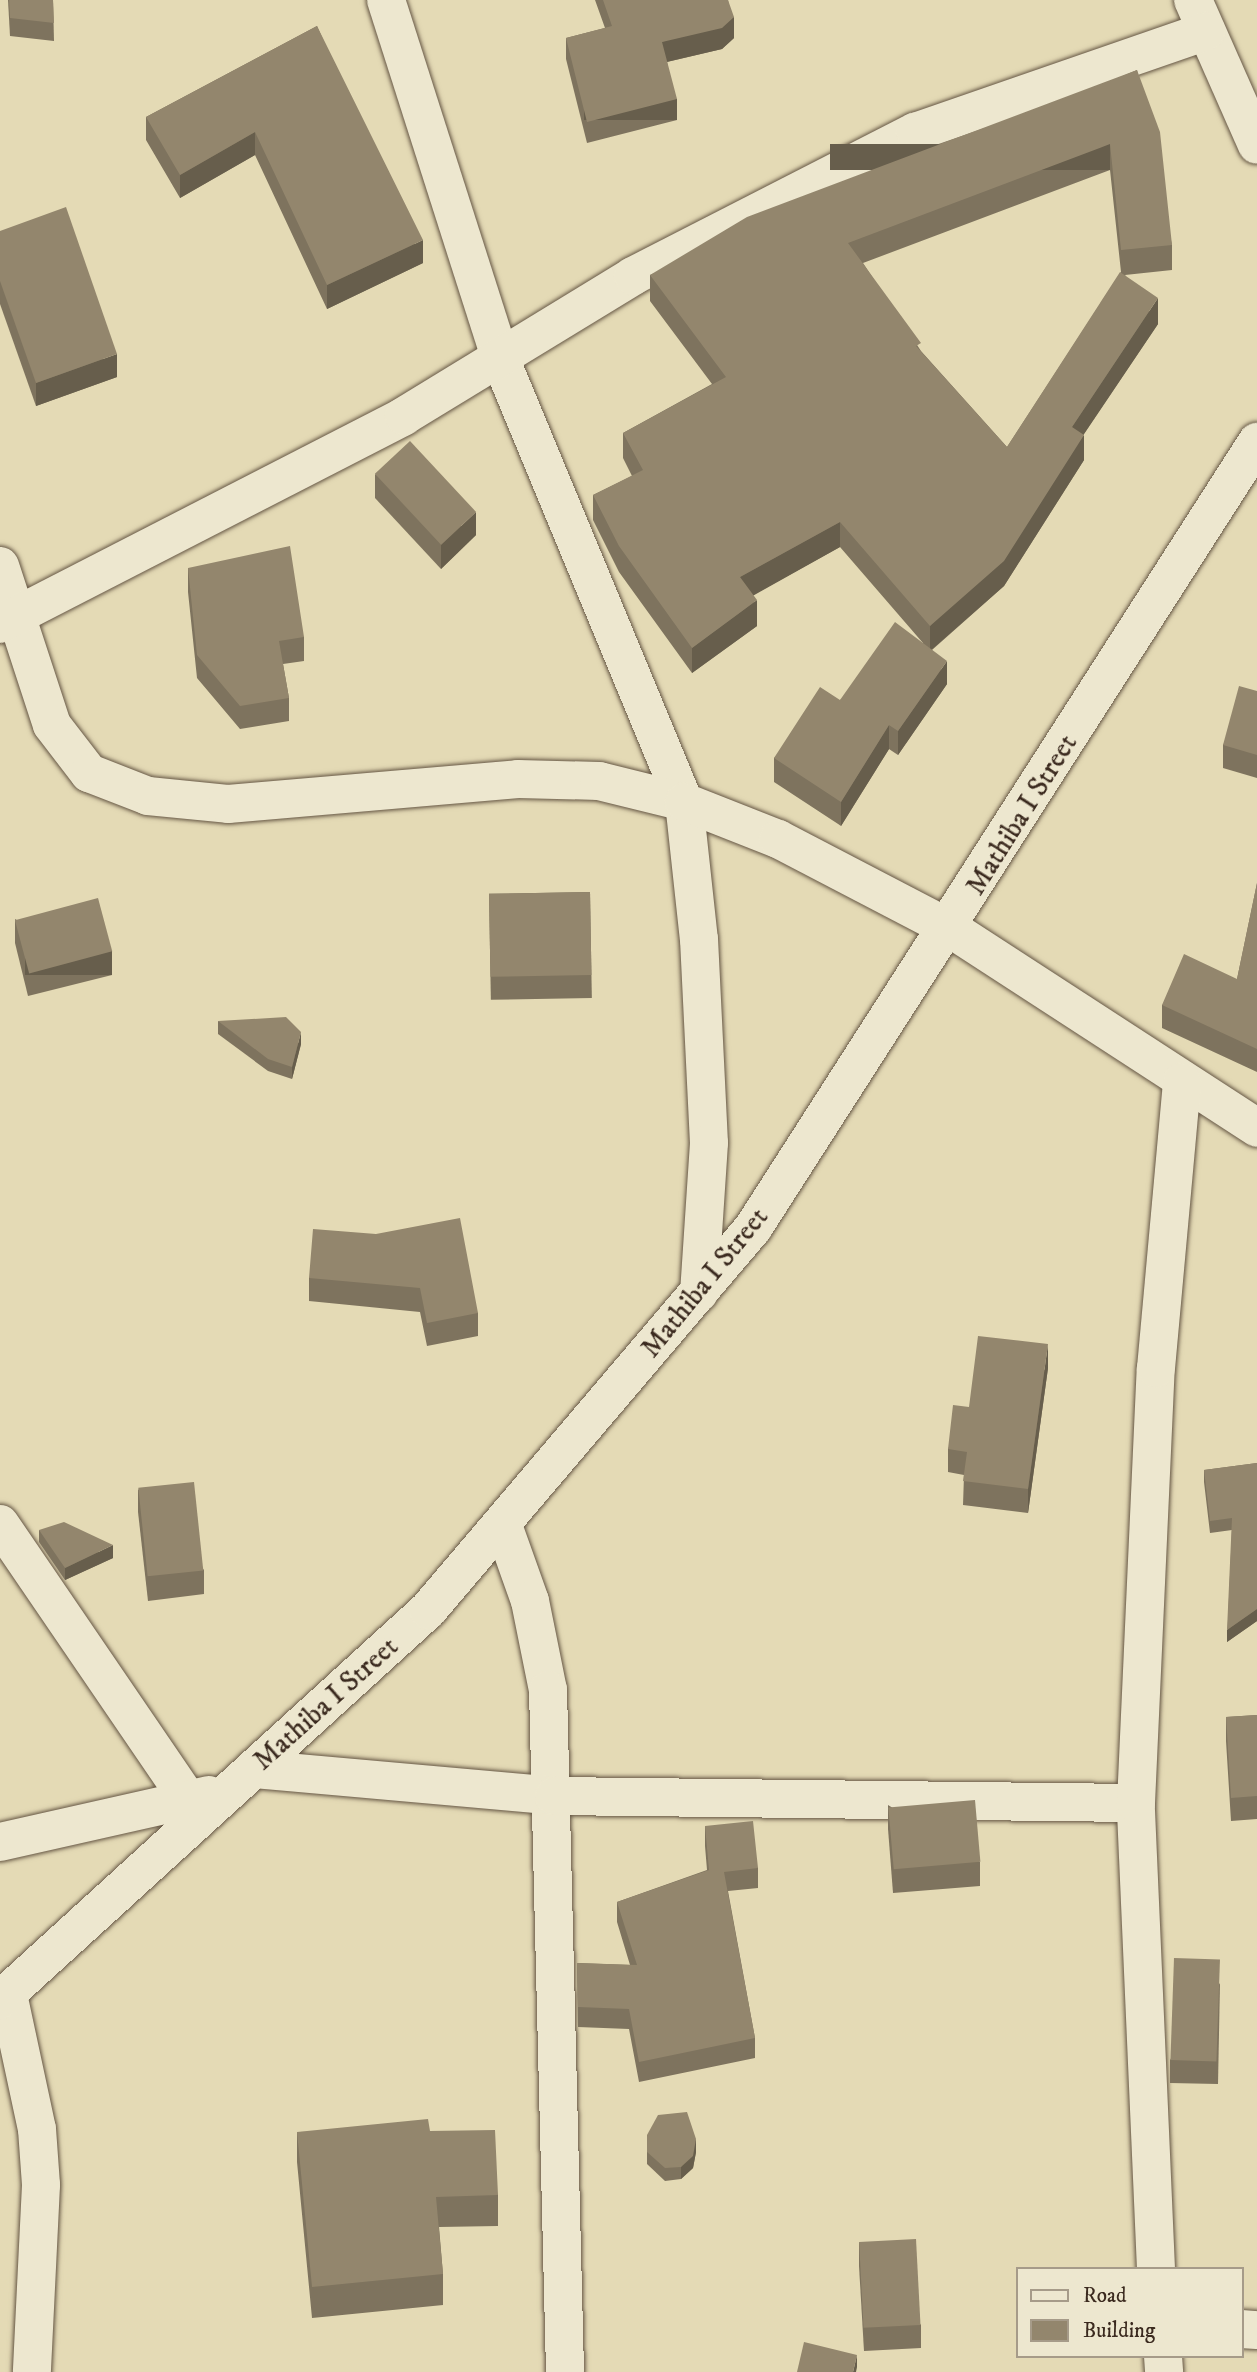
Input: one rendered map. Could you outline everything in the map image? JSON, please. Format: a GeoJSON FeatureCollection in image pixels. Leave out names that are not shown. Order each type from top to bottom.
{"type":"FeatureCollection","features":[{"type":"Feature","properties":{"kind":"street"},"geometry":{"type":"LineString","coordinates":[[386,0],[500,358],[684,802],[699,939],[709,1143],[699,1293]]}},
{"type":"Feature","properties":{"kind":"street"},"geometry":{"type":"LineString","coordinates":[[7,621],[404,416],[633,276],[915,132],[1200,15],[1257,145]]}},
{"type":"Feature","properties":{"kind":"street","name":"Mathiba I Street"},"geometry":{"type":"LineString","coordinates":[[4,1997],[428,1610],[504,1528],[753,1228],[951,929],[1257,442]]}},
{"type":"Feature","properties":{"kind":"street"},"geometry":{"type":"LineString","coordinates":[[0,566],[7,621],[51,725],[89,773],[148,796],[228,804],[518,779],[599,781],[684,802],[778,839],[951,929],[1182,1082],[1257,1128]]}},
{"type":"Feature","properties":{"kind":"street"},"geometry":{"type":"LineString","coordinates":[[1156,2267],[1136,1803],[1156,1368],[1182,1082]]}},
{"type":"Feature","properties":{"kind":"street"},"geometry":{"type":"LineString","coordinates":[[0,1524],[188,1800]]}},
{"type":"Feature","properties":{"kind":"street"},"geometry":{"type":"LineString","coordinates":[[504,1528],[530,1601],[548,1690],[554,1796],[565,2372]]}},
{"type":"Feature","properties":{"kind":"street"},"geometry":{"type":"LineString","coordinates":[[0,1842],[188,1800],[243,1779],[554,1796],[1136,1803]]}},
{"type":"Feature","properties":{"kind":"street"},"geometry":{"type":"LineString","coordinates":[[4,1997],[40,2174],[32,2372]]}},
{"type":"Feature","properties":{"kind":"building"},"geometry":{"type":"Polygon","coordinates":[[[9,0],[53,0],[54,23],[10,18],[9,0]]]}},
{"type":"Feature","properties":{"kind":"building"},"geometry":{"type":"Polygon","coordinates":[[[603,0],[728,0],[734,17],[722,28],[662,42],[677,99],[587,122],[566,38],[612,26],[603,0]]]}},
{"type":"Feature","properties":{"kind":"building"},"geometry":{"type":"Polygon","coordinates":[[[317,26],[423,240],[327,285],[255,132],[180,175],[146,117],[317,26]]]}},
{"type":"Feature","properties":{"kind":"building"},"geometry":{"type":"Polygon","coordinates":[[[1137,70],[1160,132],[1172,245],[1121,250],[1110,144],[848,243],[921,343],[916,346],[1007,447],[1120,272],[1158,298],[1072,427],[1084,435],[1004,561],[930,626],[840,522],[740,577],[757,600],[692,648],[619,546],[593,495],[643,470],[623,433],[726,377],[650,275],[747,217],[1137,70]]]}},
{"type":"Feature","properties":{"kind":"building"},"geometry":{"type":"Polygon","coordinates":[[[66,207],[117,354],[36,383],[0,281],[0,231],[66,207]]]}},
{"type":"Feature","properties":{"kind":"building"},"geometry":{"type":"Polygon","coordinates":[[[410,441],[476,512],[441,545],[375,474],[410,441]]]}},
{"type":"Feature","properties":{"kind":"building"},"geometry":{"type":"Polygon","coordinates":[[[290,546],[304,637],[279,641],[289,698],[240,706],[197,655],[188,568],[290,546]]]}},
{"type":"Feature","properties":{"kind":"building"},"geometry":{"type":"Polygon","coordinates":[[[895,622],[947,661],[898,731],[889,725],[841,802],[774,758],[820,687],[840,700],[895,622]]]}},
{"type":"Feature","properties":{"kind":"building"},"geometry":{"type":"Polygon","coordinates":[[[1239,686],[1257,691],[1257,755],[1223,745],[1239,686]]]}},
{"type":"Feature","properties":{"kind":"building"},"geometry":{"type":"Polygon","coordinates":[[[1257,883],[1257,1049],[1162,1005],[1184,954],[1237,979],[1257,883]]]}},
{"type":"Feature","properties":{"kind":"building"},"geometry":{"type":"Polygon","coordinates":[[[590,892],[591,975],[490,977],[489,894],[590,892]]]}},
{"type":"Feature","properties":{"kind":"building"},"geometry":{"type":"Polygon","coordinates":[[[98,898],[112,951],[29,973],[15,920],[98,898]]]}},
{"type":"Feature","properties":{"kind":"building"},"geometry":{"type":"Polygon","coordinates":[[[286,1017],[301,1032],[292,1067],[268,1059],[218,1021],[286,1017]]]}},
{"type":"Feature","properties":{"kind":"building"},"geometry":{"type":"Polygon","coordinates":[[[460,1218],[478,1313],[427,1323],[420,1288],[309,1278],[313,1229],[376,1234],[460,1218]]]}},
{"type":"Feature","properties":{"kind":"building"},"geometry":{"type":"Polygon","coordinates":[[[978,1336],[1048,1344],[1028,1489],[963,1481],[967,1452],[948,1449],[953,1405],[969,1407],[978,1336]]]}},
{"type":"Feature","properties":{"kind":"building"},"geometry":{"type":"Polygon","coordinates":[[[1257,1463],[1257,1609],[1227,1630],[1232,1518],[1210,1521],[1204,1470],[1257,1463]]]}},
{"type":"Feature","properties":{"kind":"building"},"geometry":{"type":"Polygon","coordinates":[[[194,1482],[203,1571],[148,1576],[138,1488],[194,1482]]]}},
{"type":"Feature","properties":{"kind":"building"},"geometry":{"type":"Polygon","coordinates":[[[64,1522],[113,1545],[65,1568],[39,1530],[64,1522]]]}},
{"type":"Feature","properties":{"kind":"building"},"geometry":{"type":"Polygon","coordinates":[[[1257,1715],[1257,1796],[1231,1798],[1226,1717],[1257,1715]]]}},
{"type":"Feature","properties":{"kind":"building"},"geometry":{"type":"Polygon","coordinates":[[[975,1800],[980,1862],[894,1869],[888,1808],[975,1800]]]}},
{"type":"Feature","properties":{"kind":"building"},"geometry":{"type":"Polygon","coordinates":[[[753,1821],[758,1868],[724,1872],[755,2038],[639,2062],[629,2009],[578,2007],[577,1963],[637,1965],[617,1902],[709,1870],[705,1826],[753,1821]]]}},
{"type":"Feature","properties":{"kind":"building"},"geometry":{"type":"Polygon","coordinates":[[[1174,1958],[1220,1960],[1216,2062],[1170,2060],[1174,1958]]]}},
{"type":"Feature","properties":{"kind":"building"},"geometry":{"type":"Polygon","coordinates":[[[687,2112],[696,2139],[693,2156],[681,2167],[665,2168],[647,2152],[647,2135],[658,2115],[687,2112]]]}},
{"type":"Feature","properties":{"kind":"building"},"geometry":{"type":"Polygon","coordinates":[[[428,2119],[430,2131],[495,2130],[498,2195],[436,2197],[443,2274],[312,2287],[297,2132],[428,2119]]]}},
{"type":"Feature","properties":{"kind":"building"},"geometry":{"type":"Polygon","coordinates":[[[916,2239],[921,2325],[864,2328],[859,2242],[916,2239]]]}},
{"type":"Feature","properties":{"kind":"building"},"geometry":{"type":"Polygon","coordinates":[[[804,2342],[857,2355],[853,2372],[797,2372],[804,2342]]]}}]}
